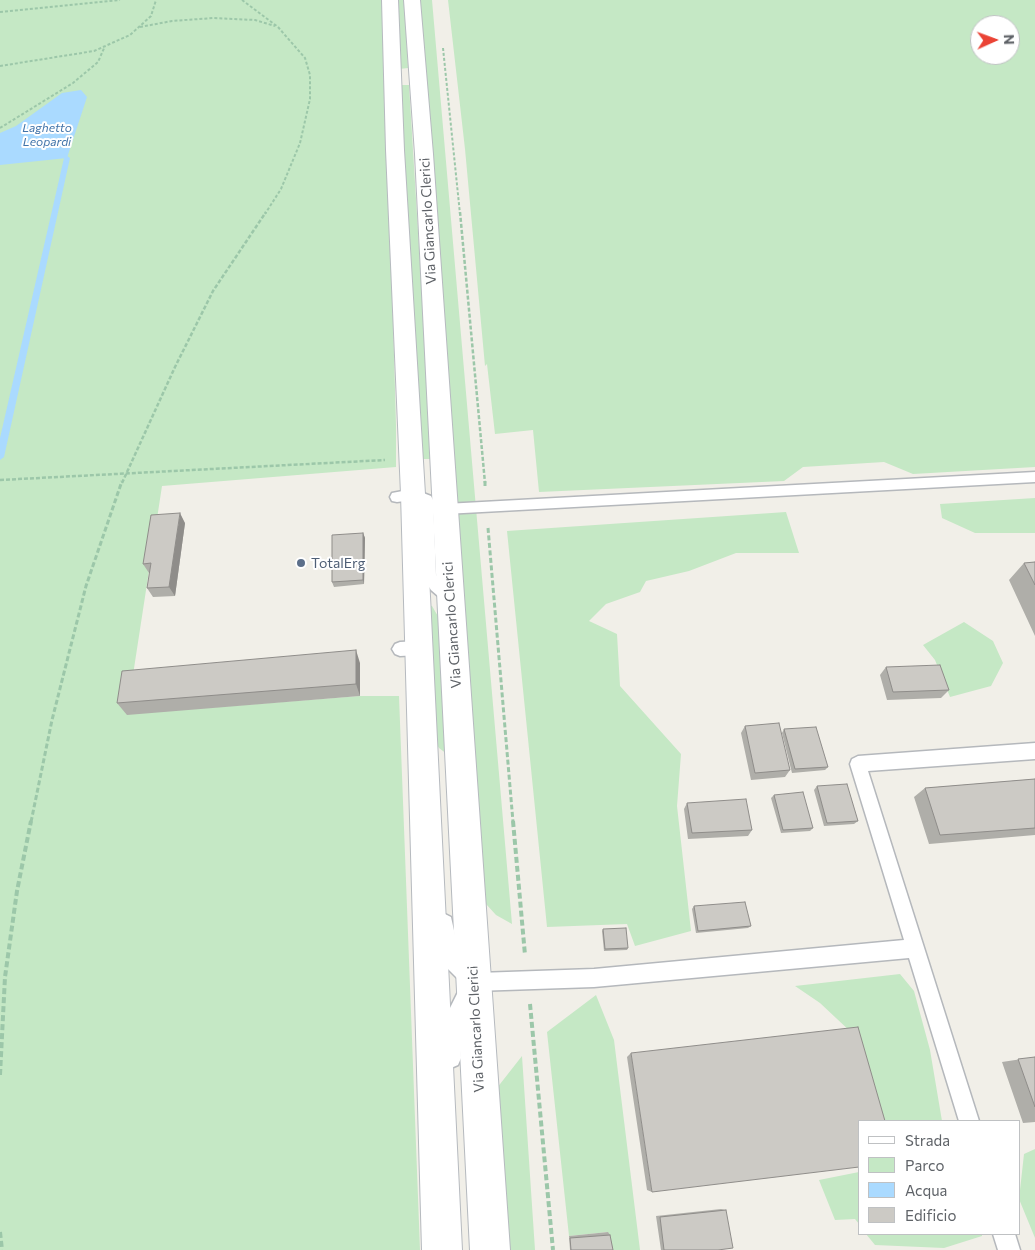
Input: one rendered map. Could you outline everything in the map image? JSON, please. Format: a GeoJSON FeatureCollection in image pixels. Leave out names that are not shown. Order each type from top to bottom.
{"type":"FeatureCollection","features":[{"type":"Feature","properties":{"kind":"street"},"geometry":{"type":"LineString","coordinates":[[390,0],[395,150],[410,459],[405,495],[410,648],[423,745],[442,1250]]}},
{"type":"Feature","properties":{"kind":"street","name":"Via Giancarlo Clerici"},"geometry":{"type":"LineString","coordinates":[[412,0],[424,154],[490,1250]]}},
{"type":"Feature","properties":{"kind":"lane"},"geometry":{"type":"LineString","coordinates":[[445,509],[1035,477]]}},
{"type":"Feature","properties":{"kind":"lane"},"geometry":{"type":"LineString","coordinates":[[405,495],[426,500],[429,576],[436,586],[450,598]]}},
{"type":"Feature","properties":{"kind":"lane"},"geometry":{"type":"LineString","coordinates":[[423,745],[434,765],[439,784],[445,935],[450,957],[474,982],[594,978],[914,948]]}},
{"type":"Feature","properties":{"kind":"lane"},"geometry":{"type":"LineString","coordinates":[[968,1120],[858,764],[1035,751]]}},
{"type":"Feature","properties":{"kind":"lane"},"geometry":{"type":"LineString","coordinates":[[460,1250],[450,1044],[458,1012],[474,982]]}},
{"type":"Feature","properties":{"kind":"lane"},"geometry":{"type":"LineString","coordinates":[[1004,1235],[1009,1250]]}},
{"type":"Feature","properties":{"kind":"path"},"geometry":{"type":"LineString","coordinates":[[0,12],[120,0]]}},
{"type":"Feature","properties":{"kind":"path"},"geometry":{"type":"LineString","coordinates":[[0,66],[85,52],[130,36],[152,16],[156,0]]}},
{"type":"Feature","properties":{"kind":"path"},"geometry":{"type":"LineString","coordinates":[[0,1075],[6,977],[17,891],[52,720],[86,586],[125,474],[175,367],[214,291],[250,239],[281,189],[300,142],[310,99],[310,75],[305,58],[278,27],[242,0]]}},
{"type":"Feature","properties":{"kind":"path"},"geometry":{"type":"LineString","coordinates":[[140,27],[172,21],[213,18],[255,20],[278,27]]}},
{"type":"Feature","properties":{"kind":"path"},"geometry":{"type":"LineString","coordinates":[[442,40],[477,385],[505,735],[553,1250]]}},
{"type":"Feature","properties":{"kind":"path"},"geometry":{"type":"LineString","coordinates":[[0,128],[73,83],[98,62],[105,46]]}},
{"type":"Feature","properties":{"kind":"path"},"geometry":{"type":"LineString","coordinates":[[0,480],[410,459]]}},
{"type":"Feature","properties":{"kind":"path"},"geometry":{"type":"LineString","coordinates":[[0,1232],[2,1250]]}},
{"type":"Feature","properties":{"kind":"green space"},"geometry":{"type":"Polygon","coordinates":[[[0,0],[384,0],[396,467],[162,486],[127,714],[360,696],[399,696],[420,1250],[0,1250],[0,0]]]}},
{"type":"Feature","properties":{"kind":"green space"},"geometry":{"type":"Polygon","coordinates":[[[395,0],[404,0],[408,68],[399,69],[395,0]]]}},
{"type":"Feature","properties":{"kind":"green space"},"geometry":{"type":"Polygon","coordinates":[[[416,0],[432,0],[512,924],[496,915],[486,904],[479,870],[416,0]]]}},
{"type":"Feature","properties":{"kind":"green space"},"geometry":{"type":"Polygon","coordinates":[[[448,0],[1035,0],[1035,467],[913,474],[884,462],[803,467],[784,481],[539,492],[533,430],[495,434],[487,364],[485,366],[465,149],[448,0]]]}},
{"type":"Feature","properties":{"kind":"green space"},"geometry":{"type":"Polygon","coordinates":[[[399,85],[409,85],[432,459],[418,459],[399,85]]]}},
{"type":"Feature","properties":{"kind":"green space"},"geometry":{"type":"Polygon","coordinates":[[[1035,498],[1035,533],[975,533],[942,518],[940,504],[1035,498]]]}},
{"type":"Feature","properties":{"kind":"green space"},"geometry":{"type":"Polygon","coordinates":[[[786,512],[799,553],[736,553],[689,571],[646,581],[640,592],[606,604],[589,621],[617,634],[620,686],[681,754],[677,806],[691,931],[635,946],[627,924],[547,927],[507,531],[786,512]]]}},
{"type":"Feature","properties":{"kind":"green space"},"geometry":{"type":"Polygon","coordinates":[[[426,604],[432,606],[439,618],[447,754],[439,748],[432,738],[426,604]]]}},
{"type":"Feature","properties":{"kind":"green space"},"geometry":{"type":"Polygon","coordinates":[[[964,622],[993,641],[1003,663],[991,686],[950,697],[935,660],[923,645],[964,622]]]}},
{"type":"Feature","properties":{"kind":"green space"},"geometry":{"type":"Polygon","coordinates":[[[900,974],[914,991],[930,1050],[942,1120],[879,1120],[852,1033],[820,1003],[795,986],[900,974]]]}},
{"type":"Feature","properties":{"kind":"green space"},"geometry":{"type":"Polygon","coordinates":[[[596,995],[614,1040],[640,1250],[611,1250],[608,1232],[569,1236],[547,1032],[596,995]]]}},
{"type":"Feature","properties":{"kind":"green space"},"geometry":{"type":"Polygon","coordinates":[[[522,1056],[535,1250],[504,1250],[493,1093],[522,1056]]]}},
{"type":"Feature","properties":{"kind":"green space"},"geometry":{"type":"Polygon","coordinates":[[[1035,1149],[1035,1238],[1020,1201],[1024,1154],[1035,1149]]]}},
{"type":"Feature","properties":{"kind":"green space"},"geometry":{"type":"Polygon","coordinates":[[[858,1172],[858,1223],[855,1219],[835,1220],[819,1180],[858,1172]]]}},
{"type":"Feature","properties":{"kind":"green space"},"geometry":{"type":"Polygon","coordinates":[[[867,1235],[982,1235],[944,1248],[875,1245],[867,1235]]]}},
{"type":"Feature","properties":{"kind":"water","name":"Laghetto Leopardi"},"geometry":{"type":"Polygon","coordinates":[[[81,90],[87,97],[67,158],[0,165],[0,133],[16,126],[62,93],[81,90]]]}},
{"type":"Feature","properties":{"kind":"building"},"geometry":{"type":"Polygon","coordinates":[[[180,513],[169,587],[147,588],[151,563],[143,564],[151,515],[180,513]]]}},
{"type":"Feature","properties":{"kind":"building"},"geometry":{"type":"Polygon","coordinates":[[[363,533],[363,580],[332,582],[332,535],[363,533]]]}},
{"type":"Feature","properties":{"kind":"building"},"geometry":{"type":"Polygon","coordinates":[[[1035,562],[1035,585],[1024,563],[1035,562]]]}},
{"type":"Feature","properties":{"kind":"building"},"geometry":{"type":"Polygon","coordinates":[[[356,650],[356,684],[117,703],[122,671],[356,650]]]}},
{"type":"Feature","properties":{"kind":"building"},"geometry":{"type":"Polygon","coordinates":[[[940,665],[949,690],[893,692],[886,667],[940,665]]]}},
{"type":"Feature","properties":{"kind":"building"},"geometry":{"type":"Polygon","coordinates":[[[779,723],[790,770],[755,773],[745,726],[779,723]]]}},
{"type":"Feature","properties":{"kind":"building"},"geometry":{"type":"Polygon","coordinates":[[[816,727],[828,767],[795,769],[784,729],[816,727]]]}},
{"type":"Feature","properties":{"kind":"building"},"geometry":{"type":"Polygon","coordinates":[[[1035,779],[1035,828],[940,835],[925,788],[1035,779]]]}},
{"type":"Feature","properties":{"kind":"building"},"geometry":{"type":"Polygon","coordinates":[[[847,784],[858,821],[827,823],[817,786],[847,784]]]}},
{"type":"Feature","properties":{"kind":"building"},"geometry":{"type":"Polygon","coordinates":[[[803,792],[813,828],[783,830],[774,795],[803,792]]]}},
{"type":"Feature","properties":{"kind":"building"},"geometry":{"type":"Polygon","coordinates":[[[746,799],[752,830],[692,833],[687,803],[746,799]]]}},
{"type":"Feature","properties":{"kind":"building"},"geometry":{"type":"Polygon","coordinates":[[[745,902],[751,926],[698,931],[694,906],[745,902]]]}},
{"type":"Feature","properties":{"kind":"building"},"geometry":{"type":"Polygon","coordinates":[[[626,928],[628,948],[605,949],[603,929],[626,928]]]}},
{"type":"Feature","properties":{"kind":"building"},"geometry":{"type":"Polygon","coordinates":[[[858,1027],[885,1120],[858,1120],[858,1167],[652,1192],[631,1053],[858,1027]]]}},
{"type":"Feature","properties":{"kind":"building"},"geometry":{"type":"Polygon","coordinates":[[[1035,1057],[1035,1107],[1018,1059],[1035,1057]]]}},
{"type":"Feature","properties":{"kind":"building"},"geometry":{"type":"Polygon","coordinates":[[[726,1210],[733,1248],[718,1250],[664,1250],[660,1217],[726,1210]]]}},
{"type":"Feature","properties":{"kind":"building"},"geometry":{"type":"Polygon","coordinates":[[[610,1235],[613,1250],[571,1250],[570,1238],[610,1235]]]}},
{"type":"Feature","properties":{"kind":"waterway"},"geometry":{"type":"LineString","coordinates":[[0,457],[67,158]]}},
{"type":"Feature","properties":{"kind":"place","name":"TotalErg"},"geometry":{"type":"Point","coordinates":[301,563]}}]}
